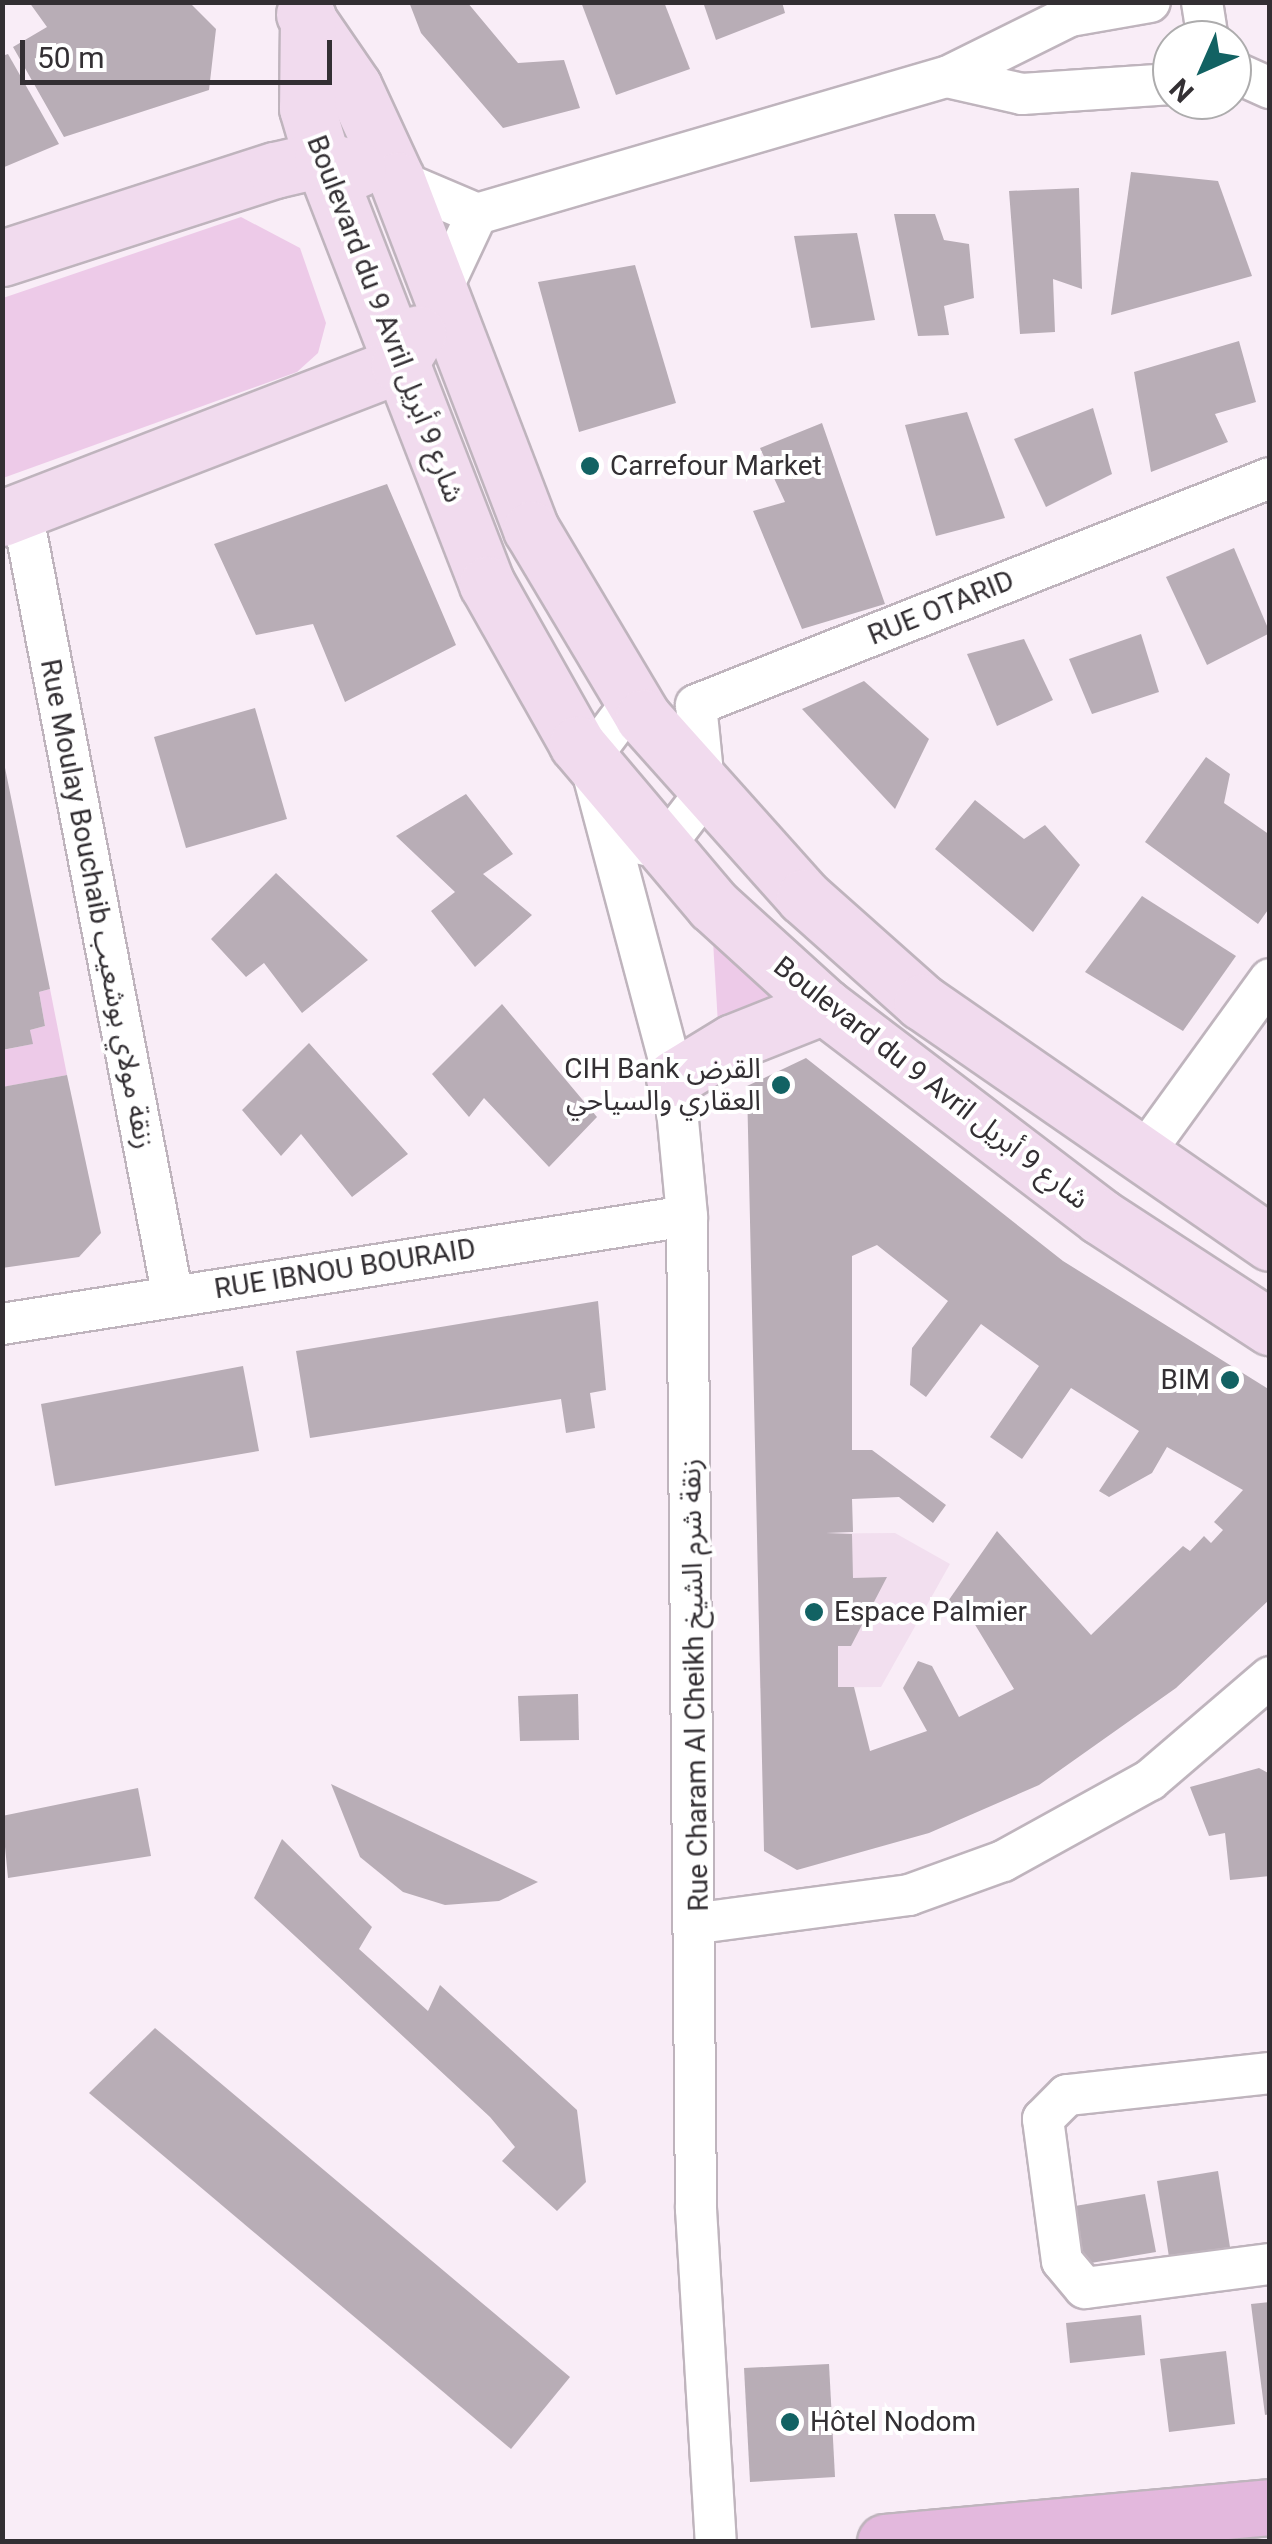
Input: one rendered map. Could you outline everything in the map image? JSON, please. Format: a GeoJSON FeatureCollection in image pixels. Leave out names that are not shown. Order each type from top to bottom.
{"type":"FeatureCollection","features":[{"type":"Feature","properties":{"kind":"main road"},"geometry":{"type":"LineString","coordinates":[[908,2540],[1246,2520]]}},
{"type":"Feature","properties":{"kind":"street"},"geometry":{"type":"LineString","coordinates":[[2,258],[322,159],[396,180],[476,214],[947,77],[1070,16],[1150,2]]}},
{"type":"Feature","properties":{"kind":"street","name":"Boulevard du 9 Avril شارع 9 أبريل"},"geometry":{"type":"LineString","coordinates":[[300,7],[307,108],[322,159],[399,365],[486,584],[589,758],[662,848],[824,1006],[1101,1217],[1270,1328]]}},
{"type":"Feature","properties":{"kind":"street","name":"Boulevard du 9 Avril شارع 9 أبريل"},"geometry":{"type":"LineString","coordinates":[[300,7],[354,87],[396,180],[531,529],[632,702],[705,794],[922,1002],[1139,1160],[1270,1242]]}},
{"type":"Feature","properties":{"kind":"street"},"geometry":{"type":"LineString","coordinates":[[947,77],[1022,94],[1152,85]]}},
{"type":"Feature","properties":{"kind":"street"},"geometry":{"type":"LineString","coordinates":[[12,515],[399,365],[440,296],[476,214]]}},
{"type":"Feature","properties":{"kind":"street","name":"RUE OTARID"},"geometry":{"type":"LineString","coordinates":[[705,794],[696,706],[1270,478]]}},
{"type":"Feature","properties":{"kind":"street","name":"Rue Moulay Bouchaib زنقة مولاي بوشعيب"},"geometry":{"type":"LineString","coordinates":[[12,515],[173,1297]]}},
{"type":"Feature","properties":{"kind":"street"},"geometry":{"type":"LineString","coordinates":[[589,758],[632,702]]}},
{"type":"Feature","properties":{"kind":"street","name":"Rue Charam Al Cheikh زنقة شرم الشيخ"},"geometry":{"type":"LineString","coordinates":[[589,758],[674,1078],[688,1216],[699,1923],[696,2209],[716,2542]]}},
{"type":"Feature","properties":{"kind":"street"},"geometry":{"type":"LineString","coordinates":[[609,836],[662,848],[705,794]]}},
{"type":"Feature","properties":{"kind":"street"},"geometry":{"type":"LineString","coordinates":[[1139,1160],[1270,979]]}},
{"type":"Feature","properties":{"kind":"street"},"geometry":{"type":"LineString","coordinates":[[674,1078],[776,1021],[824,1006]]}},
{"type":"Feature","properties":{"kind":"street","name":"RUE IBNOU BOURAID"},"geometry":{"type":"LineString","coordinates":[[2,1324],[688,1216]]}},
{"type":"Feature","properties":{"kind":"street"},"geometry":{"type":"LineString","coordinates":[[699,1923],[909,1895],[1003,1861],[1150,1780],[1270,1678]]}},
{"type":"Feature","properties":{"kind":"street"},"geometry":{"type":"LineString","coordinates":[[1270,2073],[1067,2095],[1043,2119],[1062,2261],[1085,2288],[1270,2264]]}},
{"type":"Feature","properties":{"kind":"shaded area"},"geometry":{"type":"Polygon","coordinates":[[[241,217],[300,248],[326,323],[318,353],[297,372],[3,478],[3,298],[241,217]]]}},
{"type":"Feature","properties":{"kind":"shaded area"},"geometry":{"type":"Polygon","coordinates":[[[713,941],[786,996],[718,1024],[713,941]]]}},
{"type":"Feature","properties":{"kind":"shaded area"},"geometry":{"type":"Polygon","coordinates":[[[50,989],[67,1075],[3,1087],[3,1050],[32,1044],[30,1030],[45,1026],[39,992],[50,989]]]}},
{"type":"Feature","properties":{"kind":"shaded area","name":"Espace Palmier"},"geometry":{"type":"Polygon","coordinates":[[[895,1533],[950,1564],[881,1687],[760,1688],[757,1534],[895,1533]]]}},
{"type":"Feature","properties":{"kind":"building"},"geometry":{"type":"Polygon","coordinates":[[[29,2],[189,2],[216,29],[209,90],[64,137],[13,47],[47,27],[29,2]]]}},
{"type":"Feature","properties":{"kind":"building"},"geometry":{"type":"Polygon","coordinates":[[[409,2],[467,2],[518,63],[564,60],[580,108],[503,128],[421,33],[409,2]]]}},
{"type":"Feature","properties":{"kind":"building"},"geometry":{"type":"Polygon","coordinates":[[[581,2],[664,2],[690,69],[616,95],[581,2]]]}},
{"type":"Feature","properties":{"kind":"building"},"geometry":{"type":"Polygon","coordinates":[[[703,2],[782,2],[785,13],[716,40],[703,2]]]}},
{"type":"Feature","properties":{"kind":"building"},"geometry":{"type":"Polygon","coordinates":[[[8,54],[59,144],[2,168],[2,56],[8,54]]]}},
{"type":"Feature","properties":{"kind":"building"},"geometry":{"type":"Polygon","coordinates":[[[1131,172],[1218,181],[1252,276],[1111,315],[1131,172]]]}},
{"type":"Feature","properties":{"kind":"building"},"geometry":{"type":"Polygon","coordinates":[[[1079,188],[1082,289],[1053,279],[1055,332],[1020,334],[1009,191],[1079,188]]]}},
{"type":"Feature","properties":{"kind":"building"},"geometry":{"type":"Polygon","coordinates":[[[894,214],[935,214],[944,240],[969,244],[974,298],[944,306],[949,335],[918,336],[894,214]]]}},
{"type":"Feature","properties":{"kind":"building"},"geometry":{"type":"Polygon","coordinates":[[[857,233],[875,320],[811,328],[794,236],[857,233]]]}},
{"type":"Feature","properties":{"kind":"building"},"geometry":{"type":"Polygon","coordinates":[[[635,265],[676,403],[579,432],[538,282],[635,265]]]}},
{"type":"Feature","properties":{"kind":"building"},"geometry":{"type":"Polygon","coordinates":[[[1239,341],[1256,402],[1215,414],[1228,442],[1151,472],[1134,372],[1239,341]]]}},
{"type":"Feature","properties":{"kind":"building"},"geometry":{"type":"Polygon","coordinates":[[[1093,408],[1112,474],[1046,507],[1014,439],[1093,408]]]}},
{"type":"Feature","properties":{"kind":"building"},"geometry":{"type":"Polygon","coordinates":[[[967,412],[1005,518],[936,536],[905,425],[967,412]]]}},
{"type":"Feature","properties":{"kind":"building"},"geometry":{"type":"Polygon","coordinates":[[[822,423],[885,604],[802,629],[753,511],[785,502],[760,448],[822,423]]]}},
{"type":"Feature","properties":{"kind":"building"},"geometry":{"type":"Polygon","coordinates":[[[387,484],[456,645],[345,702],[313,624],[256,635],[214,544],[387,484]]]}},
{"type":"Feature","properties":{"kind":"building"},"geometry":{"type":"Polygon","coordinates":[[[1234,548],[1270,633],[1207,665],[1166,577],[1234,548]]]}},
{"type":"Feature","properties":{"kind":"building"},"geometry":{"type":"Polygon","coordinates":[[[1141,634],[1159,692],[1092,714],[1069,659],[1141,634]]]}},
{"type":"Feature","properties":{"kind":"building"},"geometry":{"type":"Polygon","coordinates":[[[1024,639],[1053,700],[997,726],[967,654],[1024,639]]]}},
{"type":"Feature","properties":{"kind":"building"},"geometry":{"type":"Polygon","coordinates":[[[864,681],[929,739],[895,809],[802,709],[864,681]]]}},
{"type":"Feature","properties":{"kind":"building"},"geometry":{"type":"Polygon","coordinates":[[[255,708],[287,819],[186,848],[154,737],[255,708]]]}},
{"type":"Feature","properties":{"kind":"building"},"geometry":{"type":"Polygon","coordinates":[[[2,753],[50,989],[39,992],[45,1026],[30,1030],[33,1044],[2,1050],[2,753]]]}},
{"type":"Feature","properties":{"kind":"building"},"geometry":{"type":"Polygon","coordinates":[[[1206,757],[1230,774],[1224,803],[1270,835],[1270,907],[1258,924],[1145,842],[1206,757]]]}},
{"type":"Feature","properties":{"kind":"building"},"geometry":{"type":"Polygon","coordinates":[[[466,794],[513,854],[483,874],[532,915],[475,967],[431,911],[455,892],[396,836],[466,794]]]}},
{"type":"Feature","properties":{"kind":"building"},"geometry":{"type":"Polygon","coordinates":[[[975,800],[1024,839],[1045,825],[1080,865],[1033,932],[935,849],[975,800]]]}},
{"type":"Feature","properties":{"kind":"building"},"geometry":{"type":"Polygon","coordinates":[[[276,873],[368,960],[302,1013],[264,963],[246,977],[211,939],[276,873]]]}},
{"type":"Feature","properties":{"kind":"building"},"geometry":{"type":"Polygon","coordinates":[[[1142,896],[1236,956],[1183,1031],[1085,972],[1142,896]]]}},
{"type":"Feature","properties":{"kind":"building"},"geometry":{"type":"Polygon","coordinates":[[[502,1004],[597,1117],[549,1167],[484,1098],[469,1117],[432,1074],[502,1004]]]}},
{"type":"Feature","properties":{"kind":"building"},"geometry":{"type":"Polygon","coordinates":[[[309,1043],[408,1154],[352,1197],[301,1134],[281,1156],[242,1110],[309,1043]]]}},
{"type":"Feature","properties":{"kind":"building"},"geometry":{"type":"Polygon","coordinates":[[[806,1058],[1063,1261],[1270,1390],[1270,1599],[1176,1688],[1039,1785],[929,1833],[797,1870],[764,1851],[747,1086],[806,1058]],[[877,1245],[852,1256],[852,1450],[872,1450],[946,1505],[933,1523],[899,1497],[852,1499],[853,1532],[826,1533],[852,1534],[853,1578],[887,1577],[851,1646],[838,1646],[838,1687],[854,1687],[870,1751],[927,1731],[903,1688],[918,1661],[932,1666],[959,1717],[1014,1689],[974,1623],[946,1604],[997,1531],[1091,1635],[1183,1546],[1190,1551],[1204,1536],[1211,1543],[1223,1530],[1214,1522],[1243,1490],[1167,1447],[1152,1473],[1109,1497],[1099,1491],[1139,1431],[1071,1388],[1022,1459],[990,1437],[1039,1366],[981,1324],[926,1397],[910,1385],[912,1348],[948,1301],[877,1245]]]}},
{"type":"Feature","properties":{"kind":"building"},"geometry":{"type":"Polygon","coordinates":[[[67,1075],[101,1233],[79,1257],[2,1268],[2,1087],[67,1075]]]}},
{"type":"Feature","properties":{"kind":"building"},"geometry":{"type":"Polygon","coordinates":[[[598,1301],[606,1390],[590,1393],[595,1428],[566,1433],[561,1399],[310,1438],[296,1351],[598,1301]]]}},
{"type":"Feature","properties":{"kind":"building"},"geometry":{"type":"Polygon","coordinates":[[[243,1366],[259,1451],[55,1486],[41,1404],[243,1366]]]}},
{"type":"Feature","properties":{"kind":"building"},"geometry":{"type":"Polygon","coordinates":[[[578,1694],[579,1740],[520,1741],[518,1696],[578,1694]]]}},
{"type":"Feature","properties":{"kind":"building"},"geometry":{"type":"Polygon","coordinates":[[[1259,1768],[1270,1774],[1270,1876],[1230,1880],[1225,1833],[1209,1836],[1190,1787],[1259,1768]]]}},
{"type":"Feature","properties":{"kind":"building"},"geometry":{"type":"Polygon","coordinates":[[[331,1784],[538,1882],[499,1901],[445,1905],[403,1892],[360,1857],[331,1784]]]}},
{"type":"Feature","properties":{"kind":"building"},"geometry":{"type":"Polygon","coordinates":[[[138,1788],[151,1856],[8,1878],[2,1816],[138,1788]]]}},
{"type":"Feature","properties":{"kind":"building"},"geometry":{"type":"Polygon","coordinates":[[[282,1839],[372,1927],[359,1949],[428,2011],[440,1985],[577,2110],[586,2182],[557,2211],[502,2161],[515,2147],[490,2117],[254,1898],[282,1839]]]}},
{"type":"Feature","properties":{"kind":"building"},"geometry":{"type":"Polygon","coordinates":[[[155,2028],[570,2377],[511,2449],[89,2093],[155,2028]]]}},
{"type":"Feature","properties":{"kind":"building"},"geometry":{"type":"Polygon","coordinates":[[[1218,2171],[1230,2247],[1169,2257],[1157,2181],[1218,2171]]]}},
{"type":"Feature","properties":{"kind":"building"},"geometry":{"type":"Polygon","coordinates":[[[1145,2194],[1156,2252],[1085,2264],[1075,2206],[1145,2194]]]}},
{"type":"Feature","properties":{"kind":"building"},"geometry":{"type":"Polygon","coordinates":[[[1270,2302],[1270,2414],[1265,2415],[1251,2304],[1270,2302]]]}},
{"type":"Feature","properties":{"kind":"building"},"geometry":{"type":"Polygon","coordinates":[[[1141,2315],[1145,2355],[1070,2363],[1066,2323],[1141,2315]]]}},
{"type":"Feature","properties":{"kind":"building"},"geometry":{"type":"Polygon","coordinates":[[[1226,2351],[1235,2424],[1169,2432],[1160,2359],[1226,2351]]]}},
{"type":"Feature","properties":{"kind":"building"},"geometry":{"type":"Polygon","coordinates":[[[829,2364],[835,2477],[750,2482],[744,2368],[829,2364]]]}},
{"type":"Feature","properties":{"kind":"place","name":"Carrefour Market"},"geometry":{"type":"Point","coordinates":[590,466]}},
{"type":"Feature","properties":{"kind":"place","name":"CIH Bank القرض العقاري والسياحي"},"geometry":{"type":"Point","coordinates":[781,1085]}},
{"type":"Feature","properties":{"kind":"place","name":"BIM"},"geometry":{"type":"Point","coordinates":[1230,1380]}},
{"type":"Feature","properties":{"kind":"place","name":"Espace Palmier"},"geometry":{"type":"Point","coordinates":[814,1612]}},
{"type":"Feature","properties":{"kind":"place","name":"Hôtel Nodom"},"geometry":{"type":"Point","coordinates":[790,2422]}}]}
